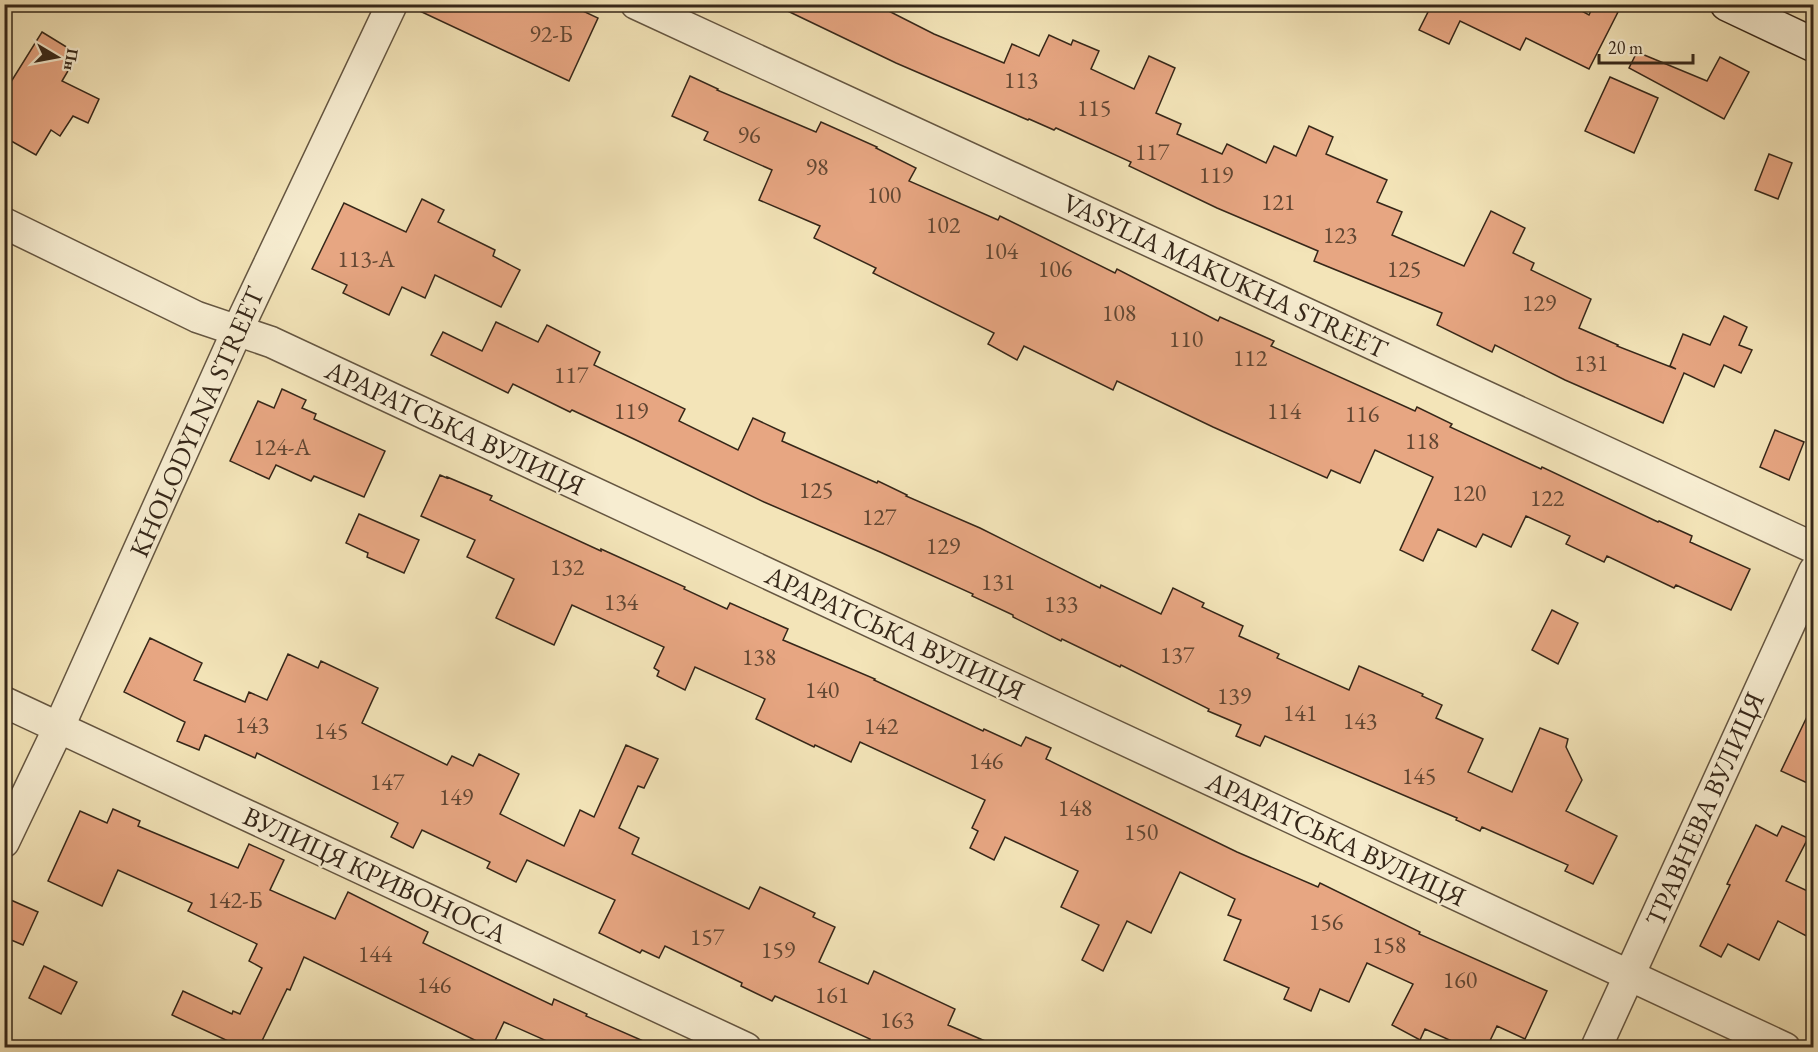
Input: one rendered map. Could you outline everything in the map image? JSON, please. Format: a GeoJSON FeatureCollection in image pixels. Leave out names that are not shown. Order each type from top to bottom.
{"type":"FeatureCollection","features":[{"type":"Feature","properties":{"kind":"street","name":"KHOLODYLNA STREET"},"geometry":{"type":"LineString","coordinates":[[4,842],[59,727],[237,331],[392,4]]}},
{"type":"Feature","properties":{"kind":"street","name":"VASYLIA MAKUKHA STREET"},"geometry":{"type":"LineString","coordinates":[[636,4],[1814,548]]}},
{"type":"Feature","properties":{"kind":"street"},"geometry":{"type":"LineString","coordinates":[[1727,4],[1814,45]]}},
{"type":"Feature","properties":{"kind":"street","name":"АРАРАТСЬКА ВУЛИЦЯ"},"geometry":{"type":"LineString","coordinates":[[4,223],[197,318],[272,342],[1785,1047]]}},
{"type":"Feature","properties":{"kind":"street","name":"ТРАВНЕВА ВУЛИЦЯ"},"geometry":{"type":"LineString","coordinates":[[1596,1047],[1814,571]]}},
{"type":"Feature","properties":{"kind":"street","name":"ВУЛИЦЯ КРИВОНОСА"},"geometry":{"type":"LineString","coordinates":[[4,702],[746,1047]]}},
{"type":"Feature","properties":{"kind":"building"},"geometry":{"type":"Polygon","coordinates":[[[409,4],[568,4],[598,18],[569,81],[409,6],[409,4]]]}},
{"type":"Feature","properties":{"kind":"building"},"geometry":{"type":"Polygon","coordinates":[[[773,4],[875,4],[934,34],[1004,63],[1012,44],[1039,56],[1049,35],[1071,45],[1073,40],[1099,51],[1091,69],[1134,89],[1149,56],[1175,68],[1156,113],[1181,124],[1177,134],[1222,154],[1227,144],[1266,163],[1274,146],[1296,156],[1309,126],[1333,137],[1326,154],[1387,180],[1377,202],[1402,212],[1392,235],[1464,266],[1491,211],[1525,228],[1513,253],[1534,263],[1531,270],[1591,299],[1579,328],[1676,369],[1670,366],[1683,334],[1710,345],[1724,316],[1747,327],[1739,345],[1752,350],[1741,373],[1724,365],[1714,387],[1684,373],[1663,423],[1565,380],[1495,345],[1492,352],[1437,325],[1442,313],[1314,261],[1318,251],[1217,208],[1129,166],[1131,162],[1056,128],[1054,130],[1028,120],[896,63],[773,4]]]}},
{"type":"Feature","properties":{"kind":"building"},"geometry":{"type":"Polygon","coordinates":[[[1427,4],[1569,4],[1589,15],[1594,4],[1604,4],[1618,12],[1589,69],[1526,38],[1520,50],[1460,21],[1449,44],[1419,30],[1431,6],[1427,4]]]}},
{"type":"Feature","properties":{"kind":"building"},"geometry":{"type":"Polygon","coordinates":[[[42,32],[78,54],[62,81],[99,99],[88,123],[73,116],[60,136],[51,130],[36,155],[4,137],[4,93],[42,32]]]}},
{"type":"Feature","properties":{"kind":"building"},"geometry":{"type":"Polygon","coordinates":[[[1637,52],[1707,81],[1720,57],[1749,72],[1724,119],[1629,68],[1637,52]]]}},
{"type":"Feature","properties":{"kind":"building"},"geometry":{"type":"Polygon","coordinates":[[[690,76],[717,90],[816,132],[821,122],[877,147],[916,168],[909,181],[998,220],[1000,216],[1115,273],[1117,269],[1218,321],[1220,317],[1274,341],[1271,346],[1415,411],[1417,407],[1452,424],[1450,427],[1692,536],[1690,542],[1750,569],[1731,610],[1676,585],[1674,588],[1607,556],[1604,562],[1566,544],[1570,536],[1526,516],[1511,547],[1483,534],[1476,547],[1438,529],[1423,561],[1400,550],[1433,477],[1375,450],[1360,483],[1331,470],[1327,478],[1117,381],[1113,390],[1024,346],[1017,360],[988,344],[994,333],[873,273],[876,268],[814,238],[820,226],[759,200],[772,170],[704,140],[708,132],[672,116],[690,76]]]}},
{"type":"Feature","properties":{"kind":"building"},"geometry":{"type":"Polygon","coordinates":[[[1610,77],[1658,98],[1634,153],[1585,131],[1610,77]]]}},
{"type":"Feature","properties":{"kind":"building"},"geometry":{"type":"Polygon","coordinates":[[[1769,154],[1792,163],[1778,199],[1755,190],[1769,154]]]}},
{"type":"Feature","properties":{"kind":"building"},"geometry":{"type":"Polygon","coordinates":[[[422,199],[444,210],[438,222],[495,250],[493,256],[520,270],[501,307],[435,275],[425,298],[402,287],[389,315],[343,293],[347,285],[312,269],[344,203],[406,232],[422,199]]]}},
{"type":"Feature","properties":{"kind":"building"},"geometry":{"type":"Polygon","coordinates":[[[496,322],[538,342],[547,325],[600,352],[594,365],[685,409],[679,421],[738,450],[753,418],[785,433],[782,441],[877,483],[878,481],[906,496],[980,528],[1100,588],[1101,585],[1161,614],[1173,588],[1204,603],[1202,607],[1243,626],[1239,636],[1279,654],[1277,658],[1349,690],[1359,666],[1423,694],[1422,696],[1442,705],[1436,718],[1483,739],[1468,772],[1512,792],[1540,728],[1568,739],[1566,747],[1582,780],[1566,811],[1617,836],[1593,884],[1565,871],[1568,865],[1482,827],[1480,831],[1456,820],[1457,818],[1265,736],[1260,746],[1236,736],[1241,725],[1208,711],[1209,709],[1121,665],[1120,667],[1062,639],[1061,641],[972,596],[973,594],[764,502],[572,410],[570,412],[513,384],[508,393],[431,355],[443,332],[482,351],[496,322]]]}},
{"type":"Feature","properties":{"kind":"building"},"geometry":{"type":"Polygon","coordinates":[[[282,389],[306,400],[302,408],[316,414],[314,419],[385,451],[364,497],[314,476],[311,481],[276,465],[269,479],[230,461],[258,401],[274,408],[282,389]]]}},
{"type":"Feature","properties":{"kind":"building"},"geometry":{"type":"Polygon","coordinates":[[[1775,430],[1804,442],[1789,480],[1760,467],[1775,430]]]}},
{"type":"Feature","properties":{"kind":"building"},"geometry":{"type":"Polygon","coordinates":[[[440,475],[492,496],[490,500],[685,587],[684,589],[727,609],[730,603],[788,629],[783,640],[875,679],[983,731],[984,729],[1021,746],[1026,737],[1051,748],[1046,759],[1237,852],[1318,887],[1320,883],[1420,932],[1419,934],[1547,991],[1525,1039],[1497,1026],[1487,1047],[1465,1047],[1425,1029],[1420,1040],[1392,1025],[1413,984],[1367,963],[1349,1002],[1320,989],[1311,1011],[1284,999],[1289,988],[1224,960],[1241,920],[1228,915],[1235,899],[1180,872],[1151,933],[1127,921],[1103,971],[1082,960],[1099,925],[1061,907],[1078,871],[1005,837],[994,860],[970,848],[978,831],[972,828],[985,800],[860,742],[851,762],[815,745],[814,747],[756,719],[765,699],[695,667],[685,690],[657,676],[659,671],[654,668],[664,647],[572,605],[554,645],[496,618],[514,579],[467,557],[475,540],[421,516],[440,475]]]}},
{"type":"Feature","properties":{"kind":"building"},"geometry":{"type":"Polygon","coordinates":[[[359,514],[419,540],[404,573],[367,557],[368,553],[346,543],[359,514]]]}},
{"type":"Feature","properties":{"kind":"building"},"geometry":{"type":"Polygon","coordinates":[[[1552,610],[1578,623],[1558,664],[1532,650],[1552,610]]]}},
{"type":"Feature","properties":{"kind":"building"},"geometry":{"type":"Polygon","coordinates":[[[150,638],[202,663],[194,680],[245,702],[249,692],[267,700],[288,654],[318,668],[321,661],[378,688],[362,723],[447,765],[452,756],[473,766],[479,754],[519,774],[500,814],[564,846],[580,810],[594,817],[626,745],[658,759],[644,788],[638,786],[619,828],[639,838],[632,854],[749,909],[760,887],[815,913],[813,917],[835,927],[819,962],[868,984],[874,971],[955,1009],[948,1025],[999,1047],[865,1047],[870,1039],[775,996],[772,1001],[741,986],[742,983],[665,946],[659,958],[642,950],[640,953],[599,933],[615,900],[527,860],[516,882],[487,868],[490,862],[422,830],[413,848],[391,837],[398,823],[257,753],[255,758],[205,735],[199,750],[177,741],[185,722],[124,692],[150,638]]]}},
{"type":"Feature","properties":{"kind":"building"},"geometry":{"type":"Polygon","coordinates":[[[1814,702],[1814,786],[1781,771],[1814,702]]]}},
{"type":"Feature","properties":{"kind":"building"},"geometry":{"type":"Polygon","coordinates":[[[113,809],[140,821],[138,826],[238,868],[249,844],[284,860],[270,890],[335,919],[348,892],[428,932],[423,943],[552,1005],[554,999],[587,1014],[586,1016],[657,1047],[544,1047],[547,1041],[504,1022],[492,1047],[489,1047],[304,957],[290,990],[287,989],[259,1047],[241,1047],[172,1015],[183,991],[232,1014],[233,1011],[240,1014],[262,968],[249,961],[257,944],[188,911],[192,903],[118,870],[102,906],[48,881],[80,811],[107,823],[113,809]]]}},
{"type":"Feature","properties":{"kind":"building"},"geometry":{"type":"Polygon","coordinates":[[[1756,825],[1777,836],[1782,826],[1808,838],[1786,881],[1814,894],[1814,940],[1778,921],[1759,960],[1728,944],[1721,957],[1700,946],[1756,825]]]}},
{"type":"Feature","properties":{"kind":"building"},"geometry":{"type":"Polygon","coordinates":[[[4,897],[38,912],[23,945],[4,937],[4,897]]]}},
{"type":"Feature","properties":{"kind":"building"},"geometry":{"type":"Polygon","coordinates":[[[44,966],[77,982],[61,1014],[29,998],[44,966]]]}}]}
